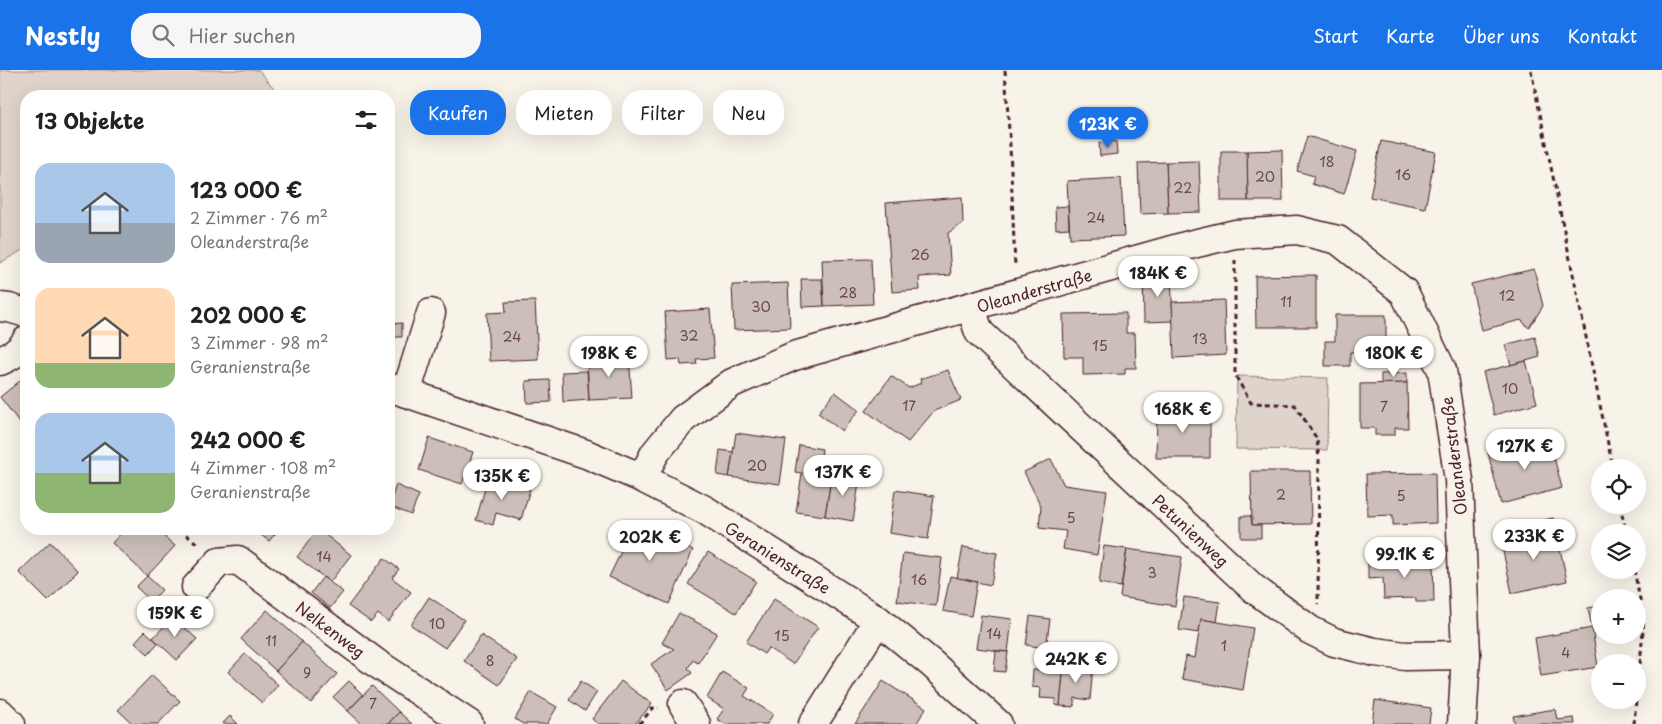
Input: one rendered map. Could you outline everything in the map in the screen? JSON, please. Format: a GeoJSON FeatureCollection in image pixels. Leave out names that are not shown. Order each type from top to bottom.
{"type":"FeatureCollection","features":[{"type":"Feature","properties":{"kind":"street","name":"Oleanderstraße"},"geometry":{"type":"LineString","coordinates":[[642,478],[655,453],[683,419],[732,384],[794,356],[971,308],[1193,244],[1235,234],[1298,230],[1338,240],[1404,292],[1442,370],[1459,480],[1466,655],[1462,724]]}},
{"type":"Feature","properties":{"kind":"street"},"geometry":{"type":"LineString","coordinates":[[0,307],[20,311]]}},
{"type":"Feature","properties":{"kind":"street","name":"Petunienweg"},"geometry":{"type":"LineString","coordinates":[[971,308],[979,332],[1253,588],[1310,630],[1334,642],[1375,652],[1405,656],[1466,655]]}},
{"type":"Feature","properties":{"kind":"street"},"geometry":{"type":"LineString","coordinates":[[397,390],[431,312]]}},
{"type":"Feature","properties":{"kind":"street"},"geometry":{"type":"LineString","coordinates":[[0,360],[7,358],[20,348]]}},
{"type":"Feature","properties":{"kind":"street","name":"Geranienstraße"},"geometry":{"type":"LineString","coordinates":[[397,390],[586,454],[642,478],[705,510],[878,620],[932,664],[998,724]]}},
{"type":"Feature","properties":{"kind":"street","name":"Nelkenweg"},"geometry":{"type":"LineString","coordinates":[[196,586],[218,562],[238,560],[376,663],[469,724]]}},
{"type":"Feature","properties":{"kind":"street"},"geometry":{"type":"LineString","coordinates":[[813,724],[878,620]]}},
{"type":"Feature","properties":{"kind":"street"},"geometry":{"type":"LineString","coordinates":[[0,713],[11,724]]}},
{"type":"Feature","properties":{"kind":"path"},"geometry":{"type":"LineString","coordinates":[[1005,70],[1015,277],[1019,294]]}},
{"type":"Feature","properties":{"kind":"path"},"geometry":{"type":"LineString","coordinates":[[1531,70],[1611,459]]}},
{"type":"Feature","properties":{"kind":"path"},"geometry":{"type":"LineString","coordinates":[[1235,234],[1235,374],[1251,403],[1294,405],[1317,439],[1319,460],[1318,614],[1310,630]]}},
{"type":"Feature","properties":{"kind":"path"},"geometry":{"type":"LineString","coordinates":[[1636,579],[1644,619],[1641,654]]}},
{"type":"Feature","properties":{"kind":"path"},"geometry":{"type":"LineString","coordinates":[[1634,724],[1635,709]]}},
{"type":"Feature","properties":{"kind":"shaded area"},"geometry":{"type":"Polygon","coordinates":[[[0,70],[259,70],[275,90],[20,90],[20,251],[0,263],[0,70]]]}},
{"type":"Feature","properties":{"kind":"shaded area"},"geometry":{"type":"Polygon","coordinates":[[[1237,376],[1328,378],[1327,450],[1236,449],[1237,376]]]}},
{"type":"Feature","properties":{"kind":"building"},"geometry":{"type":"Polygon","coordinates":[[[1307,136],[1357,151],[1344,194],[1312,184],[1314,176],[1297,171],[1307,136]]]}},
{"type":"Feature","properties":{"kind":"building"},"geometry":{"type":"Polygon","coordinates":[[[1116,141],[1117,154],[1100,156],[1099,143],[1116,141]]]}},
{"type":"Feature","properties":{"kind":"building"},"geometry":{"type":"Polygon","coordinates":[[[1381,141],[1436,152],[1425,208],[1370,197],[1381,141]]]}},
{"type":"Feature","properties":{"kind":"building"},"geometry":{"type":"Polygon","coordinates":[[[1282,150],[1283,201],[1248,201],[1247,151],[1282,150]]]}},
{"type":"Feature","properties":{"kind":"building"},"geometry":{"type":"Polygon","coordinates":[[[1221,151],[1247,151],[1248,201],[1221,201],[1221,151]]]}},
{"type":"Feature","properties":{"kind":"building"},"geometry":{"type":"Polygon","coordinates":[[[1199,161],[1201,212],[1168,213],[1166,162],[1199,161]]]}},
{"type":"Feature","properties":{"kind":"building"},"geometry":{"type":"Polygon","coordinates":[[[1166,162],[1168,213],[1140,214],[1138,163],[1166,162]]]}},
{"type":"Feature","properties":{"kind":"building"},"geometry":{"type":"Polygon","coordinates":[[[1121,178],[1124,236],[1070,238],[1067,181],[1121,178]]]}},
{"type":"Feature","properties":{"kind":"building"},"geometry":{"type":"Polygon","coordinates":[[[962,197],[963,223],[948,233],[951,275],[919,277],[920,290],[892,292],[886,203],[962,197]]]}},
{"type":"Feature","properties":{"kind":"building"},"geometry":{"type":"Polygon","coordinates":[[[1068,206],[1069,228],[1056,229],[1055,207],[1068,206]]]}},
{"type":"Feature","properties":{"kind":"building"},"geometry":{"type":"Polygon","coordinates":[[[871,259],[873,304],[824,306],[822,260],[871,259]]]}},
{"type":"Feature","properties":{"kind":"building"},"geometry":{"type":"Polygon","coordinates":[[[1534,269],[1543,306],[1529,328],[1521,320],[1482,330],[1471,284],[1534,269]]]}},
{"type":"Feature","properties":{"kind":"building"},"geometry":{"type":"Polygon","coordinates":[[[1171,274],[1173,321],[1144,322],[1143,275],[1171,274]]]}},
{"type":"Feature","properties":{"kind":"building"},"geometry":{"type":"Polygon","coordinates":[[[1316,275],[1316,327],[1256,327],[1255,276],[1316,275]]]}},
{"type":"Feature","properties":{"kind":"building"},"geometry":{"type":"Polygon","coordinates":[[[801,279],[822,279],[824,306],[802,307],[801,279]]]}},
{"type":"Feature","properties":{"kind":"building"},"geometry":{"type":"Polygon","coordinates":[[[788,283],[790,328],[734,330],[732,285],[788,283]]]}},
{"type":"Feature","properties":{"kind":"building"},"geometry":{"type":"Polygon","coordinates":[[[1224,300],[1226,355],[1174,358],[1172,302],[1224,300]]]}},
{"type":"Feature","properties":{"kind":"building"},"geometry":{"type":"Polygon","coordinates":[[[535,301],[538,359],[489,361],[487,313],[506,312],[505,302],[535,301]]]}},
{"type":"Feature","properties":{"kind":"building"},"geometry":{"type":"Polygon","coordinates":[[[710,309],[714,358],[696,359],[697,364],[681,365],[680,359],[668,360],[665,312],[710,309]]]}},
{"type":"Feature","properties":{"kind":"building"},"geometry":{"type":"Polygon","coordinates":[[[1126,313],[1126,333],[1135,333],[1136,368],[1125,368],[1125,374],[1083,375],[1083,357],[1064,357],[1063,314],[1126,313]]]}},
{"type":"Feature","properties":{"kind":"building"},"geometry":{"type":"Polygon","coordinates":[[[1335,315],[1386,315],[1386,352],[1350,352],[1350,366],[1325,366],[1325,341],[1335,341],[1335,315]]]}},
{"type":"Feature","properties":{"kind":"building"},"geometry":{"type":"Polygon","coordinates":[[[402,323],[402,337],[395,337],[395,324],[402,323]]]}},
{"type":"Feature","properties":{"kind":"building"},"geometry":{"type":"Polygon","coordinates":[[[1535,337],[1540,357],[1511,365],[1505,345],[1535,337]]]}},
{"type":"Feature","properties":{"kind":"building"},"geometry":{"type":"Polygon","coordinates":[[[629,356],[632,398],[589,400],[587,358],[629,356]]]}},
{"type":"Feature","properties":{"kind":"building"},"geometry":{"type":"Polygon","coordinates":[[[1526,361],[1537,403],[1494,415],[1483,372],[1526,361]]]}},
{"type":"Feature","properties":{"kind":"building"},"geometry":{"type":"Polygon","coordinates":[[[948,370],[961,400],[934,411],[908,442],[866,411],[891,376],[909,388],[921,383],[920,379],[948,370]]]}},
{"type":"Feature","properties":{"kind":"building"},"geometry":{"type":"Polygon","coordinates":[[[587,371],[589,400],[563,402],[562,372],[587,371]]]}},
{"type":"Feature","properties":{"kind":"building"},"geometry":{"type":"Polygon","coordinates":[[[1407,373],[1407,383],[1381,384],[1381,374],[1407,373]]]}},
{"type":"Feature","properties":{"kind":"building"},"geometry":{"type":"Polygon","coordinates":[[[550,380],[551,402],[527,403],[526,381],[550,380]]]}},
{"type":"Feature","properties":{"kind":"building"},"geometry":{"type":"Polygon","coordinates":[[[20,381],[20,423],[0,397],[20,381]]]}},
{"type":"Feature","properties":{"kind":"building"},"geometry":{"type":"Polygon","coordinates":[[[1407,383],[1408,428],[1395,428],[1395,435],[1375,435],[1375,428],[1360,428],[1360,384],[1407,383]]]}},
{"type":"Feature","properties":{"kind":"building"},"geometry":{"type":"Polygon","coordinates":[[[835,392],[859,410],[842,431],[818,413],[835,392]]]}},
{"type":"Feature","properties":{"kind":"building"},"geometry":{"type":"Polygon","coordinates":[[[1157,409],[1210,409],[1210,458],[1156,458],[1157,409]]]}},
{"type":"Feature","properties":{"kind":"building"},"geometry":{"type":"Polygon","coordinates":[[[736,433],[786,440],[780,484],[729,477],[736,433]]]}},
{"type":"Feature","properties":{"kind":"building"},"geometry":{"type":"Polygon","coordinates":[[[429,438],[473,452],[462,484],[419,470],[429,438]]]}},
{"type":"Feature","properties":{"kind":"building"},"geometry":{"type":"Polygon","coordinates":[[[1549,438],[1562,488],[1501,504],[1488,453],[1549,438]]]}},
{"type":"Feature","properties":{"kind":"building"},"geometry":{"type":"Polygon","coordinates":[[[799,445],[822,449],[819,470],[832,473],[825,516],[796,512],[802,473],[795,472],[799,445]]]}},
{"type":"Feature","properties":{"kind":"building"},"geometry":{"type":"Polygon","coordinates":[[[720,450],[733,452],[729,477],[717,475],[720,450]]]}},
{"type":"Feature","properties":{"kind":"building"},"geometry":{"type":"Polygon","coordinates":[[[1051,459],[1064,485],[1107,491],[1097,555],[1063,549],[1066,531],[1039,528],[1041,506],[1024,472],[1051,459]]]}},
{"type":"Feature","properties":{"kind":"building"},"geometry":{"type":"Polygon","coordinates":[[[1251,471],[1310,471],[1311,524],[1252,525],[1251,471]]]}},
{"type":"Feature","properties":{"kind":"building"},"geometry":{"type":"Polygon","coordinates":[[[832,473],[860,477],[853,521],[825,516],[832,473]]]}},
{"type":"Feature","properties":{"kind":"building"},"geometry":{"type":"Polygon","coordinates":[[[1435,473],[1436,523],[1393,525],[1393,515],[1367,516],[1366,474],[1435,473]]]}},
{"type":"Feature","properties":{"kind":"building"},"geometry":{"type":"Polygon","coordinates":[[[488,478],[530,489],[521,520],[496,513],[493,525],[476,520],[488,478]]]}},
{"type":"Feature","properties":{"kind":"building"},"geometry":{"type":"Polygon","coordinates":[[[396,485],[419,495],[411,515],[395,508],[396,485]]]}},
{"type":"Feature","properties":{"kind":"building"},"geometry":{"type":"Polygon","coordinates":[[[895,490],[934,496],[928,539],[889,533],[895,490]]]}},
{"type":"Feature","properties":{"kind":"building"},"geometry":{"type":"Polygon","coordinates":[[[1241,516],[1251,516],[1252,525],[1261,525],[1261,538],[1241,538],[1241,516]]]}},
{"type":"Feature","properties":{"kind":"building"},"geometry":{"type":"Polygon","coordinates":[[[1553,518],[1556,530],[1525,537],[1523,525],[1553,518]]]}},
{"type":"Feature","properties":{"kind":"building"},"geometry":{"type":"Polygon","coordinates":[[[629,521],[693,550],[669,604],[609,577],[621,552],[616,549],[629,521]]]}},
{"type":"Feature","properties":{"kind":"building"},"geometry":{"type":"Polygon","coordinates":[[[1556,530],[1567,581],[1512,593],[1501,542],[1556,530]]]}},
{"type":"Feature","properties":{"kind":"building"},"geometry":{"type":"Polygon","coordinates":[[[119,535],[163,535],[175,546],[147,576],[112,543],[119,535]]]}},
{"type":"Feature","properties":{"kind":"building"},"geometry":{"type":"Polygon","coordinates":[[[261,535],[274,535],[269,541],[261,535]]]}},
{"type":"Feature","properties":{"kind":"building"},"geometry":{"type":"Polygon","coordinates":[[[314,535],[326,535],[351,555],[330,582],[297,557],[314,535]]]}},
{"type":"Feature","properties":{"kind":"building"},"geometry":{"type":"Polygon","coordinates":[[[50,542],[78,571],[48,601],[19,572],[50,542]]]}},
{"type":"Feature","properties":{"kind":"building"},"geometry":{"type":"Polygon","coordinates":[[[1104,546],[1127,549],[1121,587],[1099,583],[1104,546]]]}},
{"type":"Feature","properties":{"kind":"building"},"geometry":{"type":"Polygon","coordinates":[[[963,547],[997,553],[991,585],[957,578],[963,547]]]}},
{"type":"Feature","properties":{"kind":"building"},"geometry":{"type":"Polygon","coordinates":[[[1127,549],[1182,557],[1175,606],[1120,597],[1127,549]]]}},
{"type":"Feature","properties":{"kind":"building"},"geometry":{"type":"Polygon","coordinates":[[[708,552],[756,581],[736,613],[688,584],[708,552]]]}},
{"type":"Feature","properties":{"kind":"building"},"geometry":{"type":"Polygon","coordinates":[[[903,553],[942,558],[936,606],[897,601],[903,553]]]}},
{"type":"Feature","properties":{"kind":"building"},"geometry":{"type":"Polygon","coordinates":[[[384,558],[399,569],[392,578],[411,592],[388,622],[378,614],[371,622],[348,606],[384,558]]]}},
{"type":"Feature","properties":{"kind":"building"},"geometry":{"type":"Polygon","coordinates":[[[1433,559],[1434,602],[1416,602],[1416,598],[1384,599],[1383,578],[1368,579],[1368,561],[1433,559]]]}},
{"type":"Feature","properties":{"kind":"building"},"geometry":{"type":"Polygon","coordinates":[[[147,576],[162,590],[151,601],[136,587],[147,576]]]}},
{"type":"Feature","properties":{"kind":"building"},"geometry":{"type":"Polygon","coordinates":[[[950,576],[977,582],[971,616],[943,611],[950,576]]]}},
{"type":"Feature","properties":{"kind":"building"},"geometry":{"type":"Polygon","coordinates":[[[323,577],[343,592],[330,608],[311,593],[323,577]]]}},
{"type":"Feature","properties":{"kind":"building"},"geometry":{"type":"Polygon","coordinates":[[[429,597],[464,620],[445,648],[411,625],[429,597]]]}},
{"type":"Feature","properties":{"kind":"building"},"geometry":{"type":"Polygon","coordinates":[[[1184,597],[1220,602],[1217,622],[1201,619],[1199,633],[1179,630],[1184,597]]]}},
{"type":"Feature","properties":{"kind":"building"},"geometry":{"type":"Polygon","coordinates":[[[774,599],[818,627],[793,664],[768,648],[764,654],[746,642],[774,599]]]}},
{"type":"Feature","properties":{"kind":"building"},"geometry":{"type":"Polygon","coordinates":[[[1588,608],[1591,608],[1591,623],[1588,608]]]}},
{"type":"Feature","properties":{"kind":"building"},"geometry":{"type":"Polygon","coordinates":[[[267,610],[302,642],[276,671],[241,639],[267,610]]]}},
{"type":"Feature","properties":{"kind":"building"},"geometry":{"type":"Polygon","coordinates":[[[679,613],[717,633],[698,663],[693,660],[688,668],[692,673],[668,690],[651,664],[674,649],[662,643],[679,613]]]}},
{"type":"Feature","properties":{"kind":"building"},"geometry":{"type":"Polygon","coordinates":[[[981,615],[1012,619],[1008,652],[976,648],[981,615]]]}},
{"type":"Feature","properties":{"kind":"building"},"geometry":{"type":"Polygon","coordinates":[[[1030,616],[1050,619],[1046,648],[1026,645],[1030,616]]]}},
{"type":"Feature","properties":{"kind":"building"},"geometry":{"type":"Polygon","coordinates":[[[173,617],[197,639],[177,660],[153,638],[173,617]]]}},
{"type":"Feature","properties":{"kind":"building"},"geometry":{"type":"Polygon","coordinates":[[[1201,619],[1253,628],[1243,690],[1182,679],[1186,656],[1195,658],[1201,619]]]}},
{"type":"Feature","properties":{"kind":"building"},"geometry":{"type":"Polygon","coordinates":[[[1591,628],[1591,644],[1594,644],[1596,654],[1591,654],[1591,668],[1541,676],[1535,638],[1591,628]]]}},
{"type":"Feature","properties":{"kind":"building"},"geometry":{"type":"Polygon","coordinates":[[[145,631],[158,643],[148,654],[135,642],[145,631]]]}},
{"type":"Feature","properties":{"kind":"building"},"geometry":{"type":"Polygon","coordinates":[[[481,635],[517,659],[499,685],[464,661],[481,635]]]}},
{"type":"Feature","properties":{"kind":"building"},"geometry":{"type":"Polygon","coordinates":[[[302,642],[337,674],[311,703],[276,671],[302,642]]]}},
{"type":"Feature","properties":{"kind":"building"},"geometry":{"type":"Polygon","coordinates":[[[996,651],[1008,652],[1005,672],[994,671],[996,651]]]}},
{"type":"Feature","properties":{"kind":"building"},"geometry":{"type":"Polygon","coordinates":[[[1039,653],[1065,655],[1060,706],[1055,705],[1056,699],[1040,698],[1041,688],[1032,687],[1033,670],[1038,670],[1039,653]]]}},
{"type":"Feature","properties":{"kind":"building"},"geometry":{"type":"Polygon","coordinates":[[[245,654],[278,685],[262,703],[228,672],[245,654]]]}},
{"type":"Feature","properties":{"kind":"building"},"geometry":{"type":"Polygon","coordinates":[[[1064,663],[1093,665],[1090,700],[1075,698],[1074,707],[1060,706],[1064,663]]]}},
{"type":"Feature","properties":{"kind":"building"},"geometry":{"type":"Polygon","coordinates":[[[722,672],[749,688],[744,696],[773,714],[767,724],[725,724],[717,719],[724,709],[707,698],[722,672]]]}},
{"type":"Feature","properties":{"kind":"building"},"geometry":{"type":"Polygon","coordinates":[[[152,675],[180,701],[158,724],[133,724],[118,710],[152,675]]]}},
{"type":"Feature","properties":{"kind":"building"},"geometry":{"type":"Polygon","coordinates":[[[349,681],[363,695],[348,711],[333,697],[349,681]]]}},
{"type":"Feature","properties":{"kind":"building"},"geometry":{"type":"Polygon","coordinates":[[[581,681],[597,692],[585,711],[569,700],[581,681]]]}},
{"type":"Feature","properties":{"kind":"building"},"geometry":{"type":"Polygon","coordinates":[[[621,681],[652,704],[635,724],[598,724],[592,719],[621,681]]]}},
{"type":"Feature","properties":{"kind":"building"},"geometry":{"type":"Polygon","coordinates":[[[883,681],[926,708],[916,724],[855,724],[883,681]]]}},
{"type":"Feature","properties":{"kind":"building"},"geometry":{"type":"Polygon","coordinates":[[[372,686],[399,712],[388,724],[362,724],[348,711],[372,686]]]}},
{"type":"Feature","properties":{"kind":"building"},"geometry":{"type":"Polygon","coordinates":[[[531,692],[557,707],[547,724],[523,724],[515,719],[531,692]]]}},
{"type":"Feature","properties":{"kind":"building"},"geometry":{"type":"Polygon","coordinates":[[[1375,700],[1431,708],[1429,724],[1372,724],[1375,700]]]}},
{"type":"Feature","properties":{"kind":"building"},"geometry":{"type":"Polygon","coordinates":[[[1555,709],[1557,720],[1574,718],[1575,724],[1515,724],[1513,716],[1555,709]]]}},
{"type":"Feature","properties":{"kind":"building"},"geometry":{"type":"Polygon","coordinates":[[[399,712],[412,724],[388,724],[399,712]]]}},
{"type":"Feature","properties":{"kind":"building"},"geometry":{"type":"Polygon","coordinates":[[[230,716],[238,724],[222,724],[230,716]]]}}]}
